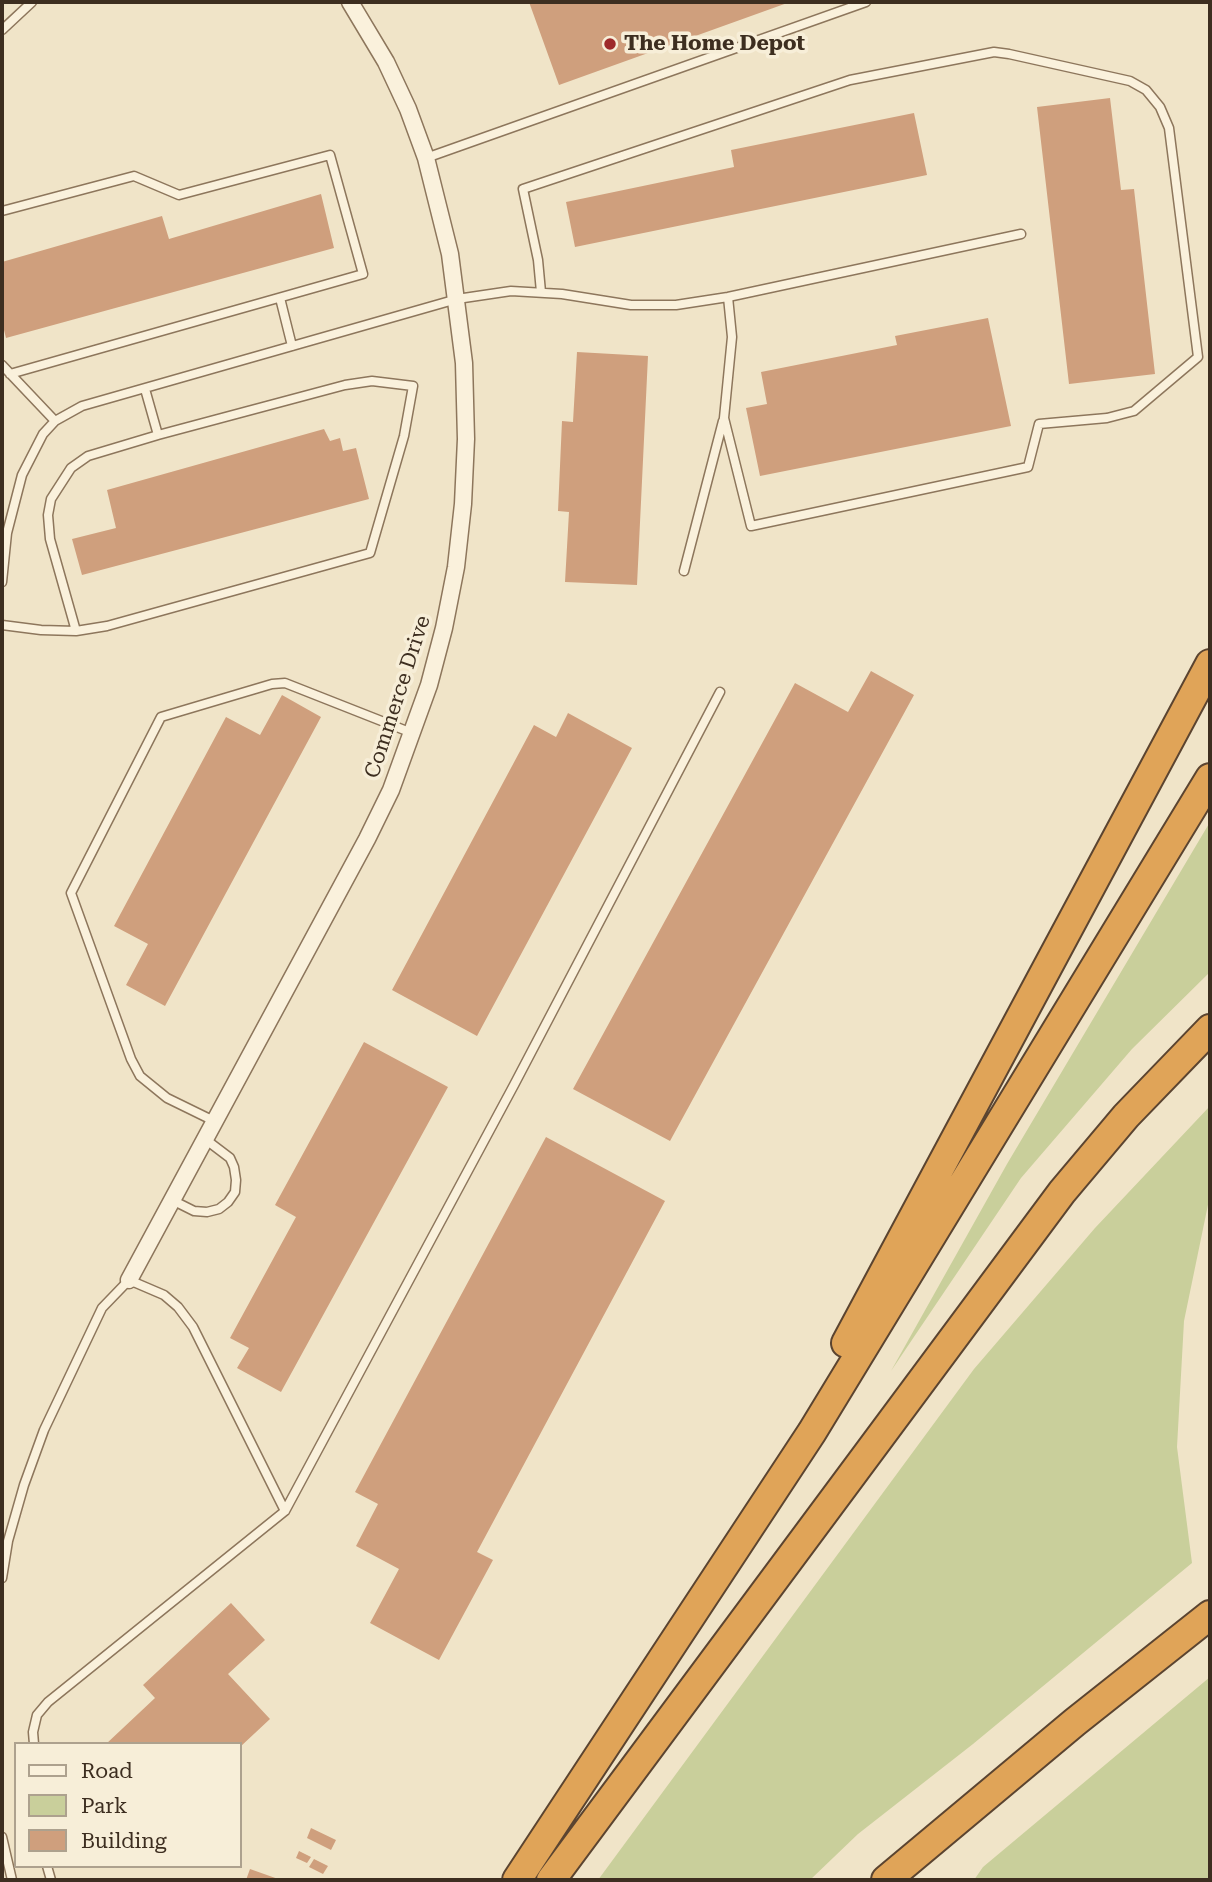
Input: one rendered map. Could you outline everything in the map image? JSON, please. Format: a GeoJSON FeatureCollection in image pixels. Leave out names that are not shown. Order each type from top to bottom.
{"type":"FeatureCollection","features":[{"type":"Feature","properties":{"kind":"highway"},"geometry":{"type":"LineString","coordinates":[[691,1615],[801,1425],[1210,664]]}},
{"type":"Feature","properties":{"kind":"highway"},"geometry":{"type":"LineString","coordinates":[[517,1880],[812,1432],[1210,779]]}},
{"type":"Feature","properties":{"kind":"highway"},"geometry":{"type":"LineString","coordinates":[[551,1880],[1054,1203],[1126,1116],[1210,1029]]}},
{"type":"Feature","properties":{"kind":"highway"},"geometry":{"type":"LineString","coordinates":[[886,1880],[1075,1722],[1200,1623]]}},
{"type":"Feature","properties":{"kind":"street","name":"Commerce Drive"},"geometry":{"type":"LineString","coordinates":[[129,1280],[368,839],[391,790],[412,733],[444,628],[456,567],[466,439],[464,363],[450,254],[426,158],[386,61],[350,2]]}},
{"type":"Feature","properties":{"kind":"lane"},"geometry":{"type":"LineString","coordinates":[[2,30],[32,2]]}},
{"type":"Feature","properties":{"kind":"lane"},"geometry":{"type":"LineString","coordinates":[[426,158],[866,2]]}},
{"type":"Feature","properties":{"kind":"lane"},"geometry":{"type":"LineString","coordinates":[[541,292],[538,260],[523,189],[850,80],[995,52],[1130,81],[1146,90],[1160,107],[1169,128],[1198,357],[1134,411],[1107,418],[1039,424],[1028,467],[751,526],[724,418]]}},
{"type":"Feature","properties":{"kind":"lane"},"geometry":{"type":"LineString","coordinates":[[2,211],[134,176],[179,195],[330,155],[363,274],[10,374]]}},
{"type":"Feature","properties":{"kind":"lane"},"geometry":{"type":"LineString","coordinates":[[2,582],[7,533],[22,475],[43,434],[55,421],[82,406],[457,299],[511,291],[541,292],[631,305],[676,305],[728,297],[1021,234]]}},
{"type":"Feature","properties":{"kind":"lane"},"geometry":{"type":"LineString","coordinates":[[684,571],[724,418],[732,337],[728,297]]}},
{"type":"Feature","properties":{"kind":"lane"},"geometry":{"type":"LineString","coordinates":[[280,299],[292,346]]}},
{"type":"Feature","properties":{"kind":"lane"},"geometry":{"type":"LineString","coordinates":[[2,365],[55,421]]}},
{"type":"Feature","properties":{"kind":"lane"},"geometry":{"type":"LineString","coordinates":[[2,625],[76,631],[107,626],[370,553],[404,436],[412,386],[372,381],[345,385],[88,456],[71,468],[51,499],[48,515],[50,539],[76,631]]}},
{"type":"Feature","properties":{"kind":"lane"},"geometry":{"type":"LineString","coordinates":[[145,389],[158,435]]}},
{"type":"Feature","properties":{"kind":"lane"},"geometry":{"type":"LineString","coordinates":[[214,1121],[167,1097],[140,1076],[131,1059],[71,893],[161,717],[272,684],[285,683],[412,733]]}},
{"type":"Feature","properties":{"kind":"lane"},"geometry":{"type":"LineString","coordinates":[[34,1742],[37,1715],[48,1702],[285,1511],[720,692]]}},
{"type":"Feature","properties":{"kind":"lane"},"geometry":{"type":"LineString","coordinates":[[172,1200],[194,1210],[207,1212],[219,1209],[228,1202],[234,1192],[236,1180],[230,1158],[204,1139]]}},
{"type":"Feature","properties":{"kind":"lane"},"geometry":{"type":"LineString","coordinates":[[2,1578],[8,1541],[44,1430],[102,1308],[129,1280],[164,1295],[178,1307],[193,1327],[285,1511]]}},
{"type":"Feature","properties":{"kind":"lane"},"geometry":{"type":"LineString","coordinates":[[2,1837],[12,1880]]}},
{"type":"Feature","properties":{"kind":"green space"},"geometry":{"type":"Polygon","coordinates":[[[1210,822],[1210,972],[1132,1049],[1021,1178],[891,1371],[1007,1164],[1210,822]]]}},
{"type":"Feature","properties":{"kind":"green space"},"geometry":{"type":"Polygon","coordinates":[[[1210,1106],[1210,1195],[1184,1321],[1177,1447],[1192,1563],[973,1744],[858,1834],[810,1880],[598,1880],[974,1369],[1095,1228],[1210,1106]]]}},
{"type":"Feature","properties":{"kind":"green space"},"geometry":{"type":"Polygon","coordinates":[[[1210,1677],[1210,1880],[974,1880],[983,1867],[1210,1677]]]}},
{"type":"Feature","properties":{"kind":"building","name":"The Home Depot"},"geometry":{"type":"Polygon","coordinates":[[[529,2],[790,2],[559,85],[529,2]]]}},
{"type":"Feature","properties":{"kind":"building"},"geometry":{"type":"Polygon","coordinates":[[[1110,98],[1121,190],[1134,189],[1155,374],[1069,384],[1037,107],[1110,98]]]}},
{"type":"Feature","properties":{"kind":"building"},"geometry":{"type":"Polygon","coordinates":[[[914,113],[927,175],[575,247],[566,202],[734,167],[731,150],[914,113]]]}},
{"type":"Feature","properties":{"kind":"building"},"geometry":{"type":"Polygon","coordinates":[[[321,194],[334,248],[6,338],[2,322],[2,262],[162,216],[169,239],[321,194]]]}},
{"type":"Feature","properties":{"kind":"building"},"geometry":{"type":"Polygon","coordinates":[[[988,318],[1011,426],[760,476],[746,408],[767,404],[761,372],[897,345],[895,336],[988,318]]]}},
{"type":"Feature","properties":{"kind":"building"},"geometry":{"type":"Polygon","coordinates":[[[577,352],[648,356],[637,585],[565,582],[569,512],[558,511],[562,421],[573,422],[577,352]]]}},
{"type":"Feature","properties":{"kind":"building"},"geometry":{"type":"Polygon","coordinates":[[[324,429],[330,441],[340,438],[343,451],[356,448],[369,499],[82,575],[72,539],[116,528],[107,490],[324,429]]]}},
{"type":"Feature","properties":{"kind":"building"},"geometry":{"type":"Polygon","coordinates":[[[871,671],[914,695],[670,1141],[573,1089],[795,683],[848,712],[871,671]]]}},
{"type":"Feature","properties":{"kind":"building"},"geometry":{"type":"Polygon","coordinates":[[[282,695],[321,717],[165,1006],[126,985],[148,944],[114,926],[226,717],[260,735],[282,695]]]}},
{"type":"Feature","properties":{"kind":"building"},"geometry":{"type":"Polygon","coordinates":[[[568,713],[632,748],[477,1036],[392,990],[534,725],[556,737],[568,713]]]}},
{"type":"Feature","properties":{"kind":"building"},"geometry":{"type":"Polygon","coordinates":[[[364,1042],[448,1087],[281,1392],[237,1368],[249,1348],[230,1338],[296,1217],[275,1205],[364,1042]]]}},
{"type":"Feature","properties":{"kind":"building"},"geometry":{"type":"Polygon","coordinates":[[[546,1137],[665,1201],[477,1552],[493,1560],[439,1660],[370,1623],[399,1569],[356,1546],[378,1504],[355,1492],[546,1137]]]}},
{"type":"Feature","properties":{"kind":"building"},"geometry":{"type":"Polygon","coordinates":[[[231,1603],[265,1640],[228,1674],[270,1719],[242,1745],[242,1742],[108,1742],[155,1698],[143,1685],[231,1603]]]}},
{"type":"Feature","properties":{"kind":"building"},"geometry":{"type":"Polygon","coordinates":[[[311,1828],[336,1840],[331,1850],[307,1838],[311,1828]]]}},
{"type":"Feature","properties":{"kind":"building"},"geometry":{"type":"Polygon","coordinates":[[[299,1851],[311,1857],[307,1863],[296,1858],[299,1851]]]}},
{"type":"Feature","properties":{"kind":"building"},"geometry":{"type":"Polygon","coordinates":[[[314,1859],[328,1866],[323,1874],[309,1867],[314,1859]]]}},
{"type":"Feature","properties":{"kind":"building"},"geometry":{"type":"Polygon","coordinates":[[[250,1869],[281,1880],[246,1880],[250,1869]]]}},
{"type":"Feature","properties":{"kind":"place","name":"The Home Depot"},"geometry":{"type":"Point","coordinates":[610,44]}}]}
